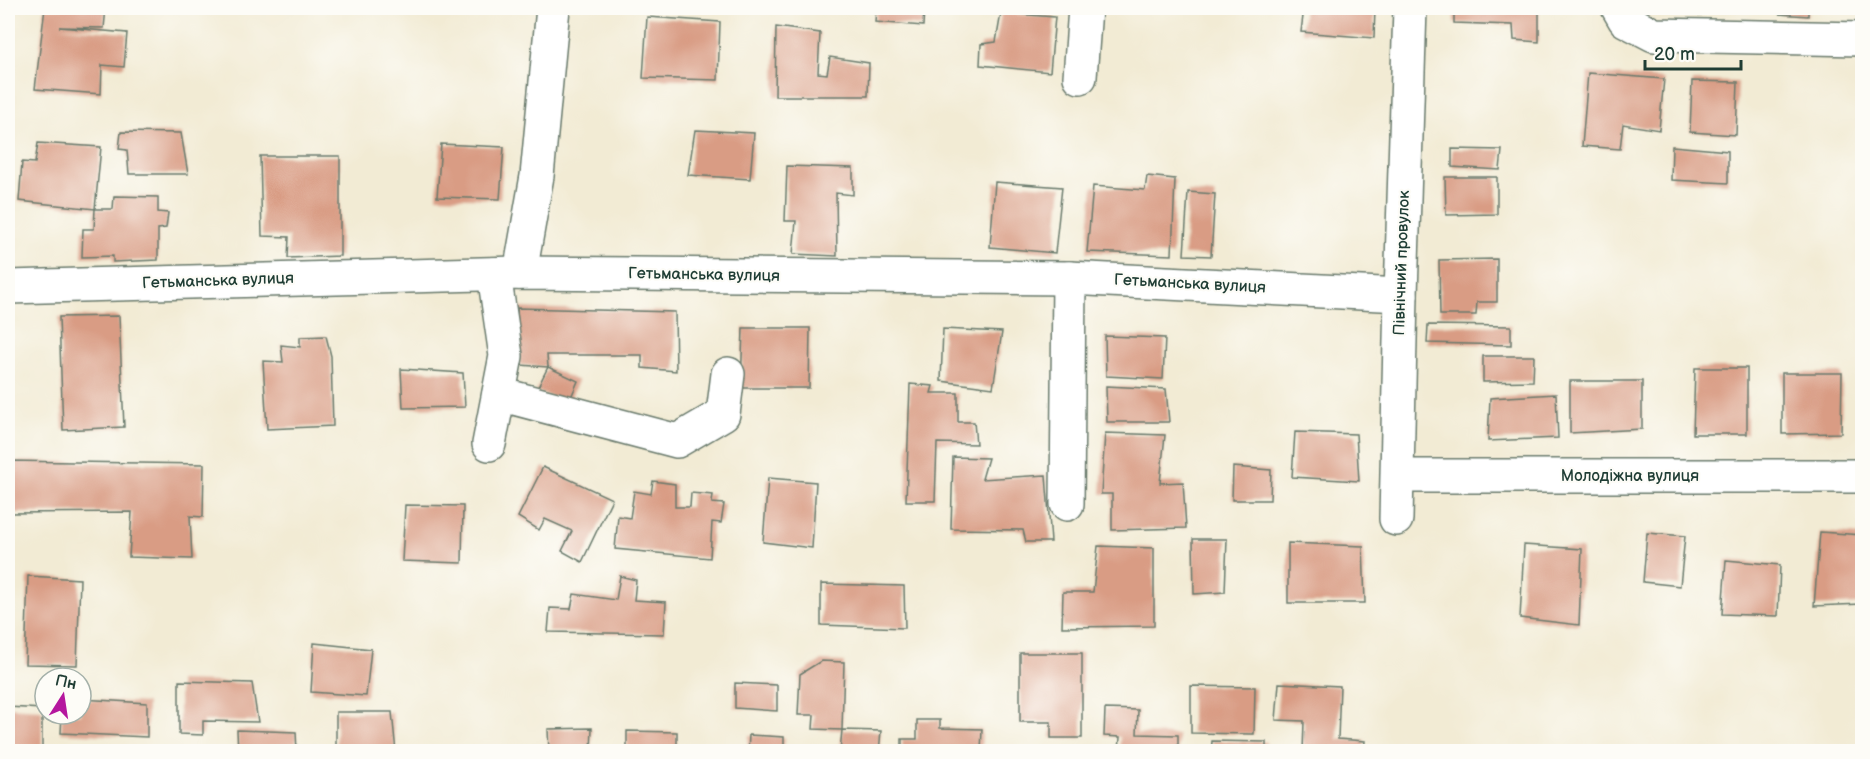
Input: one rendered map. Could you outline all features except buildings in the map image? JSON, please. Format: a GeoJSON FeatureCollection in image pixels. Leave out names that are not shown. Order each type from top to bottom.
{"type":"FeatureCollection","features":[{"type":"Feature","properties":{"kind":"street"},"geometry":{"type":"LineString","coordinates":[[489,444],[507,356],[507,273],[537,176],[553,8]]}},
{"type":"Feature","properties":{"kind":"street"},"geometry":{"type":"LineString","coordinates":[[1080,77],[1085,8]]}},
{"type":"Feature","properties":{"kind":"street","name":"Північний провулок"},"geometry":{"type":"LineString","coordinates":[[1396,519],[1410,8]]}},
{"type":"Feature","properties":{"kind":"street"},"geometry":{"type":"LineString","coordinates":[[1618,8],[1625,20],[1654,35],[1863,39]]}},
{"type":"Feature","properties":{"kind":"street","name":"Гетьманська вулиця"},"geometry":{"type":"LineString","coordinates":[[8,287],[507,273],[1069,278],[1401,295]]}},
{"type":"Feature","properties":{"kind":"street"},"geometry":{"type":"LineString","coordinates":[[1067,504],[1069,278]]}},
{"type":"Feature","properties":{"kind":"street"},"geometry":{"type":"LineString","coordinates":[[499,394],[677,441],[723,414],[728,374]]}},
{"type":"Feature","properties":{"kind":"street","name":"Молодіжна вулиця"},"geometry":{"type":"LineString","coordinates":[[1398,476],[1863,476]]}}]}
